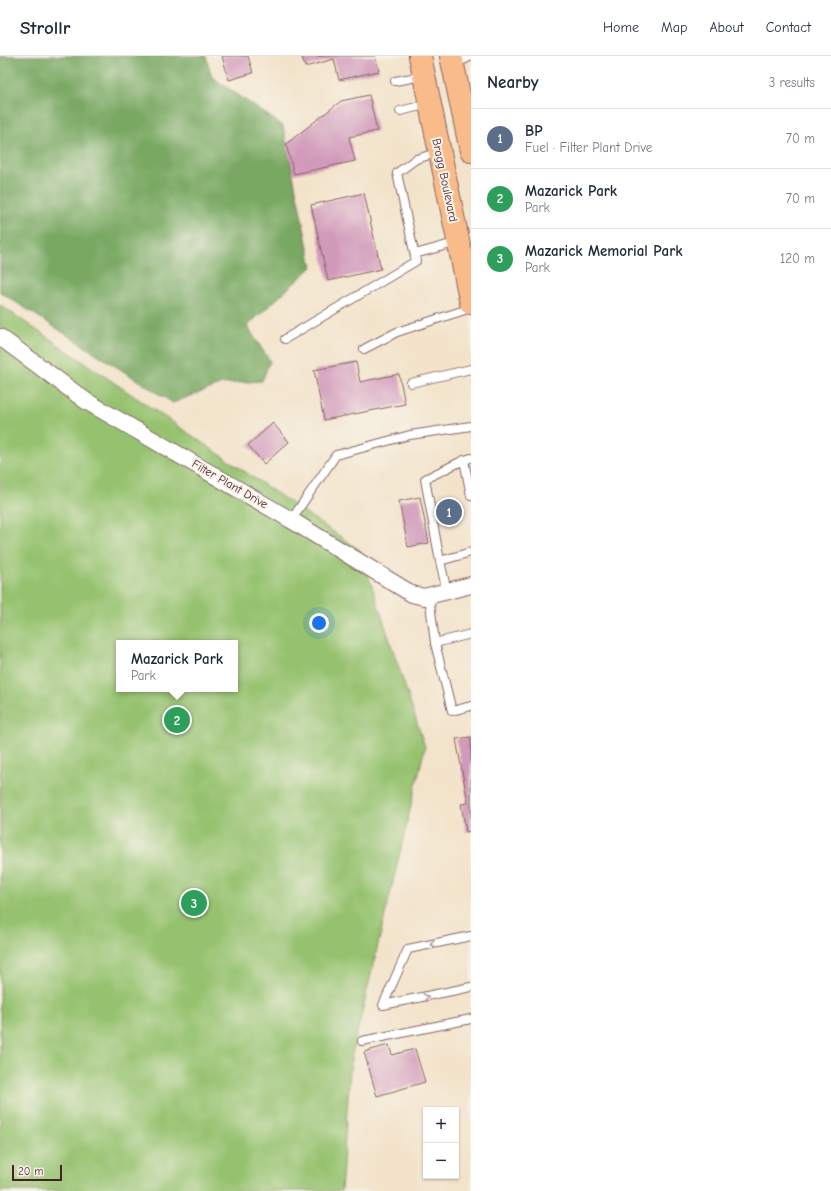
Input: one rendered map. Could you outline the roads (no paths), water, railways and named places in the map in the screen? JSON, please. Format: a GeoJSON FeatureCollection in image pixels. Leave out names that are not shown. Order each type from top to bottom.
{"type":"FeatureCollection","features":[{"type":"Feature","properties":{"kind":"main road"},"geometry":{"type":"LineString","coordinates":[[458,59],[471,151]]}},
{"type":"Feature","properties":{"kind":"main road","name":"Bragg Boulevard"},"geometry":{"type":"LineString","coordinates":[[422,66],[471,303]]}},
{"type":"Feature","properties":{"kind":"street","name":"Filter Plant Drive"},"geometry":{"type":"LineString","coordinates":[[0,337],[86,401],[291,520],[412,594],[424,597],[471,585]]}},
{"type":"Feature","properties":{"kind":"lane"},"geometry":{"type":"LineString","coordinates":[[395,81],[422,66]]}},
{"type":"Feature","properties":{"kind":"lane"},"geometry":{"type":"LineString","coordinates":[[400,111],[430,104]]}},
{"type":"Feature","properties":{"kind":"lane"},"geometry":{"type":"LineString","coordinates":[[285,339],[416,261],[397,173],[416,159],[440,152]]}},
{"type":"Feature","properties":{"kind":"lane"},"geometry":{"type":"LineString","coordinates":[[415,254],[459,242]]}},
{"type":"Feature","properties":{"kind":"lane"},"geometry":{"type":"LineString","coordinates":[[364,349],[397,332],[471,308]]}},
{"type":"Feature","properties":{"kind":"lane"},"geometry":{"type":"LineString","coordinates":[[411,383],[471,369]]}},
{"type":"Feature","properties":{"kind":"lane"},"geometry":{"type":"LineString","coordinates":[[291,520],[336,455],[410,435],[471,426]]}},
{"type":"Feature","properties":{"kind":"lane"},"geometry":{"type":"LineString","coordinates":[[447,592],[425,479],[468,459],[471,496]]}},
{"type":"Feature","properties":{"kind":"lane"},"geometry":{"type":"LineString","coordinates":[[440,560],[471,552]]}},
{"type":"Feature","properties":{"kind":"lane"},"geometry":{"type":"LineString","coordinates":[[429,596],[435,643],[452,711],[471,706]]}},
{"type":"Feature","properties":{"kind":"lane"},"geometry":{"type":"LineString","coordinates":[[435,643],[471,634]]}},
{"type":"Feature","properties":{"kind":"lane"},"geometry":{"type":"LineString","coordinates":[[471,936],[408,949],[383,1005],[471,987]]}},
{"type":"Feature","properties":{"kind":"lane"},"geometry":{"type":"LineString","coordinates":[[362,1041],[471,1019]]}},
{"type":"Feature","properties":{"kind":"place","name":"BP"},"geometry":{"type":"Point","coordinates":[449,512]}},
{"type":"Feature","properties":{"kind":"place","name":"Mazarick Park"},"geometry":{"type":"Point","coordinates":[177,720]}},
{"type":"Feature","properties":{"kind":"place","name":"Mazarick Memorial Park"},"geometry":{"type":"Point","coordinates":[194,903]}}]}
